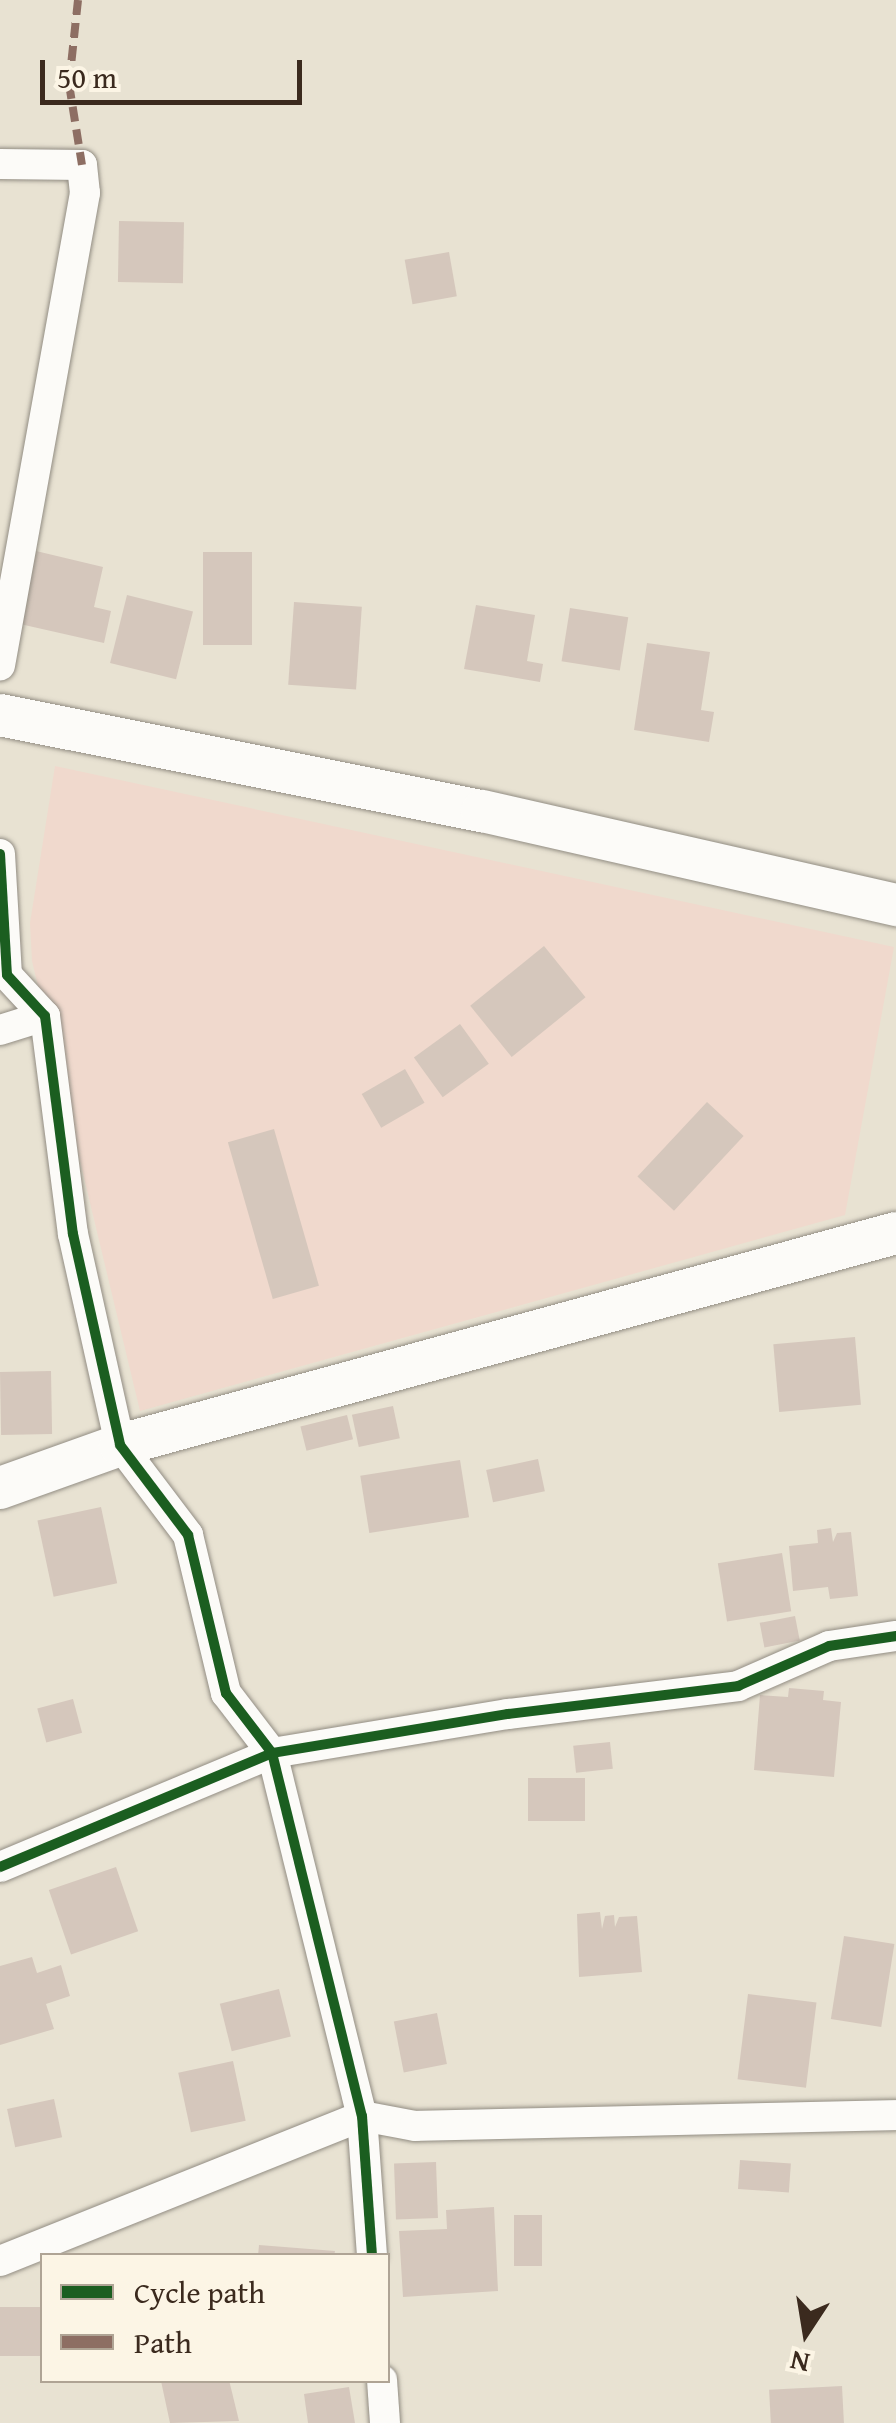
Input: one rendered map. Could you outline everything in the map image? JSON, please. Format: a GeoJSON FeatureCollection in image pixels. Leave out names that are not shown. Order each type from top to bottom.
{"type":"FeatureCollection","features":[{"type":"Feature","properties":{"kind":"main road"},"geometry":{"type":"LineString","coordinates":[[0,716],[482,811],[896,905]]}},
{"type":"Feature","properties":{"kind":"main road"},"geometry":{"type":"LineString","coordinates":[[0,1488],[120,1445],[896,1233]]}},
{"type":"Feature","properties":{"kind":"street"},"geometry":{"type":"LineString","coordinates":[[0,164],[82,164],[86,194],[0,665]]}},
{"type":"Feature","properties":{"kind":"street"},"geometry":{"type":"LineString","coordinates":[[0,854],[6,975],[45,1016],[73,1234],[120,1445],[188,1536],[226,1693],[272,1753],[362,2116],[372,2253]]}},
{"type":"Feature","properties":{"kind":"street"},"geometry":{"type":"LineString","coordinates":[[0,1030],[45,1016]]}},
{"type":"Feature","properties":{"kind":"street"},"geometry":{"type":"LineString","coordinates":[[0,1867],[272,1753],[508,1714],[738,1686],[828,1646],[896,1636]]}},
{"type":"Feature","properties":{"kind":"street"},"geometry":{"type":"LineString","coordinates":[[0,2261],[362,2116],[415,2126],[896,2115]]}},
{"type":"Feature","properties":{"kind":"street"},"geometry":{"type":"LineString","coordinates":[[382,2383],[385,2423]]}},
{"type":"Feature","properties":{"kind":"shaded area"},"geometry":{"type":"Polygon","coordinates":[[[55,766],[894,947],[845,1215],[140,1411],[32,961],[30,923],[55,766]]]}},
{"type":"Feature","properties":{"kind":"building"},"geometry":{"type":"Polygon","coordinates":[[[119,221],[184,222],[183,283],[118,282],[119,221]]]}},
{"type":"Feature","properties":{"kind":"building"},"geometry":{"type":"Polygon","coordinates":[[[449,252],[457,296],[412,304],[405,260],[449,252]]]}},
{"type":"Feature","properties":{"kind":"building"},"geometry":{"type":"Polygon","coordinates":[[[36,551],[103,567],[94,607],[111,611],[104,643],[20,624],[36,551]]]}},
{"type":"Feature","properties":{"kind":"building"},"geometry":{"type":"Polygon","coordinates":[[[203,552],[252,552],[252,645],[203,645],[203,552]]]}},
{"type":"Feature","properties":{"kind":"building"},"geometry":{"type":"Polygon","coordinates":[[[127,595],[193,611],[176,679],[110,663],[127,595]]]}},
{"type":"Feature","properties":{"kind":"building"},"geometry":{"type":"Polygon","coordinates":[[[294,602],[362,607],[356,690],[288,685],[294,602]]]}},
{"type":"Feature","properties":{"kind":"building"},"geometry":{"type":"Polygon","coordinates":[[[476,605],[535,615],[527,661],[543,664],[540,682],[464,669],[476,605]]]}},
{"type":"Feature","properties":{"kind":"building"},"geometry":{"type":"Polygon","coordinates":[[[570,608],[628,617],[620,671],[562,661],[570,608]]]}},
{"type":"Feature","properties":{"kind":"building"},"geometry":{"type":"Polygon","coordinates":[[[647,643],[710,652],[701,710],[714,712],[709,742],[634,730],[647,643]]]}},
{"type":"Feature","properties":{"kind":"building"},"geometry":{"type":"Polygon","coordinates":[[[544,946],[586,997],[512,1057],[470,1006],[544,946]]]}},
{"type":"Feature","properties":{"kind":"building"},"geometry":{"type":"Polygon","coordinates":[[[460,1024],[489,1064],[443,1097],[414,1058],[460,1024]]]}},
{"type":"Feature","properties":{"kind":"building"},"geometry":{"type":"Polygon","coordinates":[[[405,1069],[424,1103],[381,1128],[362,1094],[405,1069]]]}},
{"type":"Feature","properties":{"kind":"building"},"geometry":{"type":"Polygon","coordinates":[[[707,1102],[744,1136],[674,1211],[637,1177],[707,1102]]]}},
{"type":"Feature","properties":{"kind":"building"},"geometry":{"type":"Polygon","coordinates":[[[274,1129],[319,1286],[273,1299],[228,1142],[274,1129]]]}},
{"type":"Feature","properties":{"kind":"building"},"geometry":{"type":"Polygon","coordinates":[[[855,1337],[861,1405],[779,1412],[773,1344],[855,1337]]]}},
{"type":"Feature","properties":{"kind":"building"},"geometry":{"type":"Polygon","coordinates":[[[51,1371],[52,1434],[1,1435],[0,1372],[51,1371]]]}},
{"type":"Feature","properties":{"kind":"building"},"geometry":{"type":"Polygon","coordinates":[[[393,1406],[400,1438],[359,1447],[352,1415],[393,1406]]]}},
{"type":"Feature","properties":{"kind":"building"},"geometry":{"type":"Polygon","coordinates":[[[347,1415],[353,1439],[306,1451],[300,1427],[347,1415]]]}},
{"type":"Feature","properties":{"kind":"building"},"geometry":{"type":"Polygon","coordinates":[[[538,1459],[545,1491],[493,1502],[486,1470],[538,1459]]]}},
{"type":"Feature","properties":{"kind":"building"},"geometry":{"type":"Polygon","coordinates":[[[460,1460],[469,1517],[369,1533],[360,1476],[460,1460]]]}},
{"type":"Feature","properties":{"kind":"building"},"geometry":{"type":"Polygon","coordinates":[[[101,1507],[117,1583],[54,1597],[37,1521],[101,1507]]]}},
{"type":"Feature","properties":{"kind":"building"},"geometry":{"type":"Polygon","coordinates":[[[831,1528],[833,1542],[837,1533],[851,1532],[858,1596],[830,1599],[828,1587],[793,1591],[789,1546],[818,1543],[817,1530],[831,1528]]]}},
{"type":"Feature","properties":{"kind":"building"},"geometry":{"type":"Polygon","coordinates":[[[782,1553],[791,1611],[727,1621],[718,1563],[782,1553]]]}},
{"type":"Feature","properties":{"kind":"building"},"geometry":{"type":"Polygon","coordinates":[[[795,1616],[800,1641],[764,1647],[760,1623],[795,1616]]]}},
{"type":"Feature","properties":{"kind":"building"},"geometry":{"type":"Polygon","coordinates":[[[789,1688],[824,1691],[823,1700],[841,1702],[834,1777],[754,1770],[760,1695],[788,1697],[789,1688]]]}},
{"type":"Feature","properties":{"kind":"building"},"geometry":{"type":"Polygon","coordinates":[[[73,1699],[82,1733],[46,1742],[37,1709],[73,1699]]]}},
{"type":"Feature","properties":{"kind":"building"},"geometry":{"type":"Polygon","coordinates":[[[610,1742],[613,1769],[576,1773],[573,1746],[610,1742]]]}},
{"type":"Feature","properties":{"kind":"building"},"geometry":{"type":"Polygon","coordinates":[[[528,1778],[585,1778],[585,1821],[528,1821],[528,1778]]]}},
{"type":"Feature","properties":{"kind":"building"},"geometry":{"type":"Polygon","coordinates":[[[116,1867],[138,1931],[71,1954],[49,1890],[116,1867]]]}},
{"type":"Feature","properties":{"kind":"building"},"geometry":{"type":"Polygon","coordinates":[[[600,1912],[602,1929],[605,1916],[614,1915],[615,1927],[619,1917],[637,1916],[642,1972],[579,1977],[577,1914],[600,1912]]]}},
{"type":"Feature","properties":{"kind":"building"},"geometry":{"type":"Polygon","coordinates":[[[844,1936],[894,1944],[881,2027],[831,2019],[844,1936]]]}},
{"type":"Feature","properties":{"kind":"building"},"geometry":{"type":"Polygon","coordinates":[[[32,1957],[37,1973],[61,1965],[70,1996],[46,2004],[54,2029],[0,2045],[0,1966],[32,1957]]]}},
{"type":"Feature","properties":{"kind":"building"},"geometry":{"type":"Polygon","coordinates":[[[279,1989],[291,2037],[232,2051],[220,2004],[279,1989]]]}},
{"type":"Feature","properties":{"kind":"building"},"geometry":{"type":"Polygon","coordinates":[[[748,1994],[816,2002],[806,2088],[738,2079],[748,1994]]]}},
{"type":"Feature","properties":{"kind":"building"},"geometry":{"type":"Polygon","coordinates":[[[437,2013],[447,2064],[404,2072],[394,2021],[437,2013]]]}},
{"type":"Feature","properties":{"kind":"building"},"geometry":{"type":"Polygon","coordinates":[[[233,2061],[246,2121],[191,2132],[178,2073],[233,2061]]]}},
{"type":"Feature","properties":{"kind":"building"},"geometry":{"type":"Polygon","coordinates":[[[54,2099],[62,2137],[15,2147],[7,2109],[54,2099]]]}},
{"type":"Feature","properties":{"kind":"building"},"geometry":{"type":"Polygon","coordinates":[[[740,2160],[791,2164],[789,2192],[738,2189],[740,2160]]]}},
{"type":"Feature","properties":{"kind":"building"},"geometry":{"type":"Polygon","coordinates":[[[436,2162],[438,2218],[396,2219],[394,2163],[436,2162]]]}},
{"type":"Feature","properties":{"kind":"building"},"geometry":{"type":"Polygon","coordinates":[[[494,2207],[498,2291],[403,2297],[399,2231],[447,2229],[446,2210],[494,2207]]]}},
{"type":"Feature","properties":{"kind":"building"},"geometry":{"type":"Polygon","coordinates":[[[514,2215],[542,2215],[542,2266],[514,2266],[514,2215]]]}},
{"type":"Feature","properties":{"kind":"building"},"geometry":{"type":"Polygon","coordinates":[[[259,2245],[335,2251],[335,2253],[258,2253],[259,2245]]]}},
{"type":"Feature","properties":{"kind":"building"},"geometry":{"type":"Polygon","coordinates":[[[0,2307],[40,2307],[40,2356],[0,2356],[0,2307]]]}},
{"type":"Feature","properties":{"kind":"building"},"geometry":{"type":"Polygon","coordinates":[[[161,2383],[230,2383],[239,2421],[170,2423],[161,2383]]]}},
{"type":"Feature","properties":{"kind":"building"},"geometry":{"type":"Polygon","coordinates":[[[842,2386],[844,2423],[771,2423],[769,2390],[842,2386]]]}},
{"type":"Feature","properties":{"kind":"building"},"geometry":{"type":"Polygon","coordinates":[[[349,2387],[355,2423],[308,2423],[304,2394],[349,2387]]]}},
{"type":"Feature","properties":{"kind":"marked path"},"geometry":{"type":"LineString","coordinates":[[78,0],[69,84],[82,165]]}},
{"type":"Feature","properties":{"kind":"cycle path"},"geometry":{"type":"LineString","coordinates":[[0,854],[7,975],[45,1016],[73,1234],[120,1445],[188,1535],[226,1693],[272,1753],[362,2116],[372,2253]]}},
{"type":"Feature","properties":{"kind":"cycle path"},"geometry":{"type":"LineString","coordinates":[[0,1867],[272,1753],[508,1714],[738,1686],[829,1646],[896,1636]]}}]}
